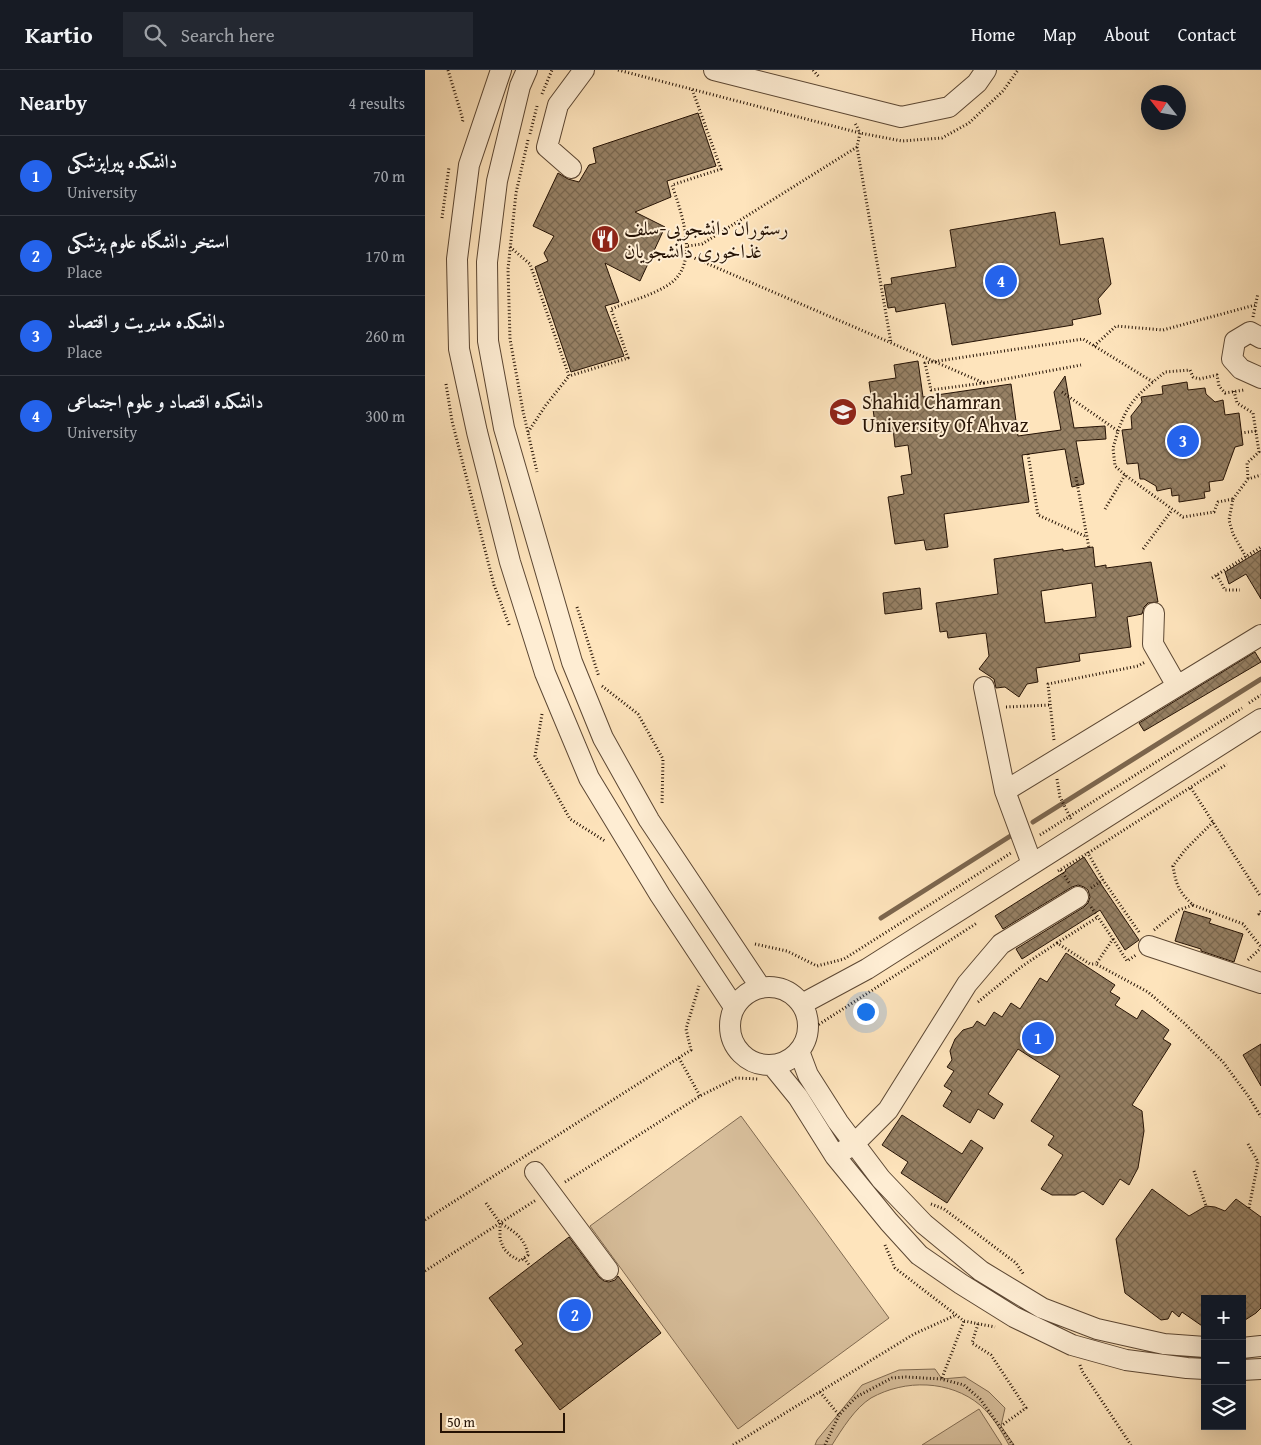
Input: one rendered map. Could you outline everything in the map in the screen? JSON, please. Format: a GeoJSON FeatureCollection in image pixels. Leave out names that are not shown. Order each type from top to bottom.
{"type":"FeatureCollection","features":[{"type":"Feature","properties":{"kind":"lane"},"geometry":{"type":"LineString","coordinates":[[501,70],[469,165],[457,259],[459,349],[477,432],[510,562],[545,673],[589,778],[660,895],[734,1007]]}},
{"type":"Feature","properties":{"kind":"lane"},"geometry":{"type":"LineString","coordinates":[[527,70],[520,86],[497,181],[487,262],[488,341],[503,428],[572,662],[603,738],[649,820],[761,988]]}},
{"type":"Feature","properties":{"kind":"lane"},"geometry":{"type":"LineString","coordinates":[[571,168],[547,147],[558,105],[584,70]]}},
{"type":"Feature","properties":{"kind":"lane"},"geometry":{"type":"LineString","coordinates":[[714,70],[901,117],[949,107],[977,83],[986,70]]}},
{"type":"Feature","properties":{"kind":"lane"},"geometry":{"type":"LineString","coordinates":[[1255,335],[1235,341],[1232,358],[1257,384]]}},
{"type":"Feature","properties":{"kind":"lane"},"geometry":{"type":"LineString","coordinates":[[1153,613],[1153,644],[1177,686]]}},
{"type":"Feature","properties":{"kind":"lane"},"geometry":{"type":"LineString","coordinates":[[1005,791],[1261,635]]}},
{"type":"Feature","properties":{"kind":"lane"},"geometry":{"type":"LineString","coordinates":[[545,673],[572,662]]}},
{"type":"Feature","properties":{"kind":"lane"},"geometry":{"type":"LineString","coordinates":[[984,687],[1005,791],[1032,864]]}},
{"type":"Feature","properties":{"kind":"lane"},"geometry":{"type":"LineString","coordinates":[[802,1004],[867,969],[1261,719]]}},
{"type":"Feature","properties":{"kind":"lane"},"geometry":{"type":"LineString","coordinates":[[835,1156],[854,1144],[888,1110],[967,984],[1001,944],[1083,899]]}},
{"type":"Feature","properties":{"kind":"lane"},"geometry":{"type":"LineString","coordinates":[[1146,942],[1261,983]]}},
{"type":"Feature","properties":{"kind":"lane"},"geometry":{"type":"LineString","coordinates":[[768,1073],[790,1060],[799,1051],[806,1040],[808,1028],[807,1016],[802,1004],[793,995],[781,989],[768,987],[755,989],[743,996],[734,1007],[730,1019],[729,1033],[734,1046],[743,1056],[754,1063],[766,1066],[768,1073],[798,1098],[835,1156],[889,1222],[919,1255],[1014,1318],[1072,1345],[1126,1360],[1201,1369]]}},
{"type":"Feature","properties":{"kind":"lane"},"geometry":{"type":"LineString","coordinates":[[799,1051],[808,1075],[838,1122],[881,1179],[924,1224],[981,1271],[1042,1308],[1097,1329],[1164,1344],[1201,1347]]}},
{"type":"Feature","properties":{"kind":"lane"},"geometry":{"type":"LineString","coordinates":[[535,1172],[608,1270]]}},
{"type":"Feature","properties":{"kind":"lane"},"geometry":{"type":"LineString","coordinates":[[1246,1348],[1261,1346]]}},
{"type":"Feature","properties":{"kind":"lane"},"geometry":{"type":"LineString","coordinates":[[1246,1370],[1261,1369]]}},
{"type":"Feature","properties":{"kind":"path"},"geometry":{"type":"LineString","coordinates":[[448,70],[463,120],[461,129]]}},
{"type":"Feature","properties":{"kind":"path"},"geometry":{"type":"LineString","coordinates":[[542,95],[552,70]]}},
{"type":"Feature","properties":{"kind":"path"},"geometry":{"type":"LineString","coordinates":[[813,70],[842,102],[860,133],[857,146],[891,343]]}},
{"type":"Feature","properties":{"kind":"path"},"geometry":{"type":"LineString","coordinates":[[528,433],[546,405],[569,376],[628,358],[611,309],[673,282],[682,269],[688,246],[683,218],[672,185],[721,169],[692,89]]}},
{"type":"Feature","properties":{"kind":"path"},"geometry":{"type":"LineString","coordinates":[[538,104],[516,193],[508,269],[509,339],[539,478]]}},
{"type":"Feature","properties":{"kind":"path"},"geometry":{"type":"LineString","coordinates":[[688,246],[702,244],[857,146]]}},
{"type":"Feature","properties":{"kind":"path"},"geometry":{"type":"LineString","coordinates":[[442,222],[448,171],[451,162]]}},
{"type":"Feature","properties":{"kind":"path"},"geometry":{"type":"LineString","coordinates":[[510,247],[530,264],[569,376]]}},
{"type":"Feature","properties":{"kind":"path"},"geometry":{"type":"LineString","coordinates":[[685,254],[984,383]]}},
{"type":"Feature","properties":{"kind":"path"},"geometry":{"type":"LineString","coordinates":[[1255,335],[1255,305],[1258,293]]}},
{"type":"Feature","properties":{"kind":"path"},"geometry":{"type":"LineString","coordinates":[[1094,346],[1116,326],[1163,330],[1255,305]]}},
{"type":"Feature","properties":{"kind":"path"},"geometry":{"type":"LineString","coordinates":[[1081,365],[984,383],[931,390],[925,362],[1083,339],[1153,382]]}},
{"type":"Feature","properties":{"kind":"path"},"geometry":{"type":"LineString","coordinates":[[1233,499],[1217,502],[1214,512],[1183,517],[1115,466],[1113,448],[1125,411],[1135,397],[1165,372],[1191,370],[1193,377],[1199,379],[1217,375],[1219,386],[1225,392],[1234,392],[1257,384]]}},
{"type":"Feature","properties":{"kind":"path"},"geometry":{"type":"LineString","coordinates":[[445,375],[452,421],[494,585],[511,632]]}},
{"type":"Feature","properties":{"kind":"path"},"geometry":{"type":"LineString","coordinates":[[1062,392],[1118,431]]}},
{"type":"Feature","properties":{"kind":"path"},"geometry":{"type":"LineString","coordinates":[[1234,392],[1237,403],[1253,413],[1256,431],[1259,452],[1247,463],[1248,479]]}},
{"type":"Feature","properties":{"kind":"path"},"geometry":{"type":"LineString","coordinates":[[1241,433],[1256,431]]}},
{"type":"Feature","properties":{"kind":"path"},"geometry":{"type":"LineString","coordinates":[[1028,454],[1038,515],[1087,538]]}},
{"type":"Feature","properties":{"kind":"path"},"geometry":{"type":"LineString","coordinates":[[1246,557],[1233,534],[1229,520],[1233,499],[1248,479],[1261,474]]}},
{"type":"Feature","properties":{"kind":"path"},"geometry":{"type":"LineString","coordinates":[[1105,508],[1125,475]]}},
{"type":"Feature","properties":{"kind":"path"},"geometry":{"type":"LineString","coordinates":[[1076,477],[1089,548]]}},
{"type":"Feature","properties":{"kind":"path"},"geometry":{"type":"LineString","coordinates":[[1143,549],[1172,510]]}},
{"type":"Feature","properties":{"kind":"path"},"geometry":{"type":"LineString","coordinates":[[1212,578],[1261,547]]}},
{"type":"Feature","properties":{"kind":"path"},"geometry":{"type":"LineString","coordinates":[[1217,575],[1225,590],[1240,590]]}},
{"type":"Feature","properties":{"kind":"path"},"geometry":{"type":"LineString","coordinates":[[576,606],[603,687],[638,714],[663,759],[662,807]]}},
{"type":"Feature","properties":{"kind":"path"},"geometry":{"type":"LineString","coordinates":[[1065,808],[1060,797],[1048,684],[1137,666],[1159,654]]}},
{"type":"Feature","properties":{"kind":"path"},"geometry":{"type":"LineString","coordinates":[[539,706],[543,715],[535,756],[570,820],[610,844]]}},
{"type":"Feature","properties":{"kind":"path"},"geometry":{"type":"LineString","coordinates":[[988,708],[1050,706]]}},
{"type":"Feature","properties":{"kind":"path"},"geometry":{"type":"LineString","coordinates":[[1146,942],[1103,880],[1088,853],[1230,762]]}},
{"type":"Feature","properties":{"kind":"path"},"geometry":{"type":"LineString","coordinates":[[1191,788],[1261,897]]}},
{"type":"Feature","properties":{"kind":"path"},"geometry":{"type":"LineString","coordinates":[[1213,822],[1185,850],[1173,866],[1175,882],[1181,894],[1193,905],[1243,924],[1261,947]]}},
{"type":"Feature","properties":{"kind":"path"},"geometry":{"type":"LineString","coordinates":[[1083,899],[1098,916],[1127,961],[1179,910],[1193,905]]}},
{"type":"Feature","properties":{"kind":"path"},"geometry":{"type":"LineString","coordinates":[[1261,911],[1259,914],[1261,915]]}},
{"type":"Feature","properties":{"kind":"path"},"geometry":{"type":"LineString","coordinates":[[954,1004],[979,1002],[1021,967],[1098,916]]}},
{"type":"Feature","properties":{"kind":"path"},"geometry":{"type":"LineString","coordinates":[[747,966],[755,944],[749,936]]}},
{"type":"Feature","properties":{"kind":"path"},"geometry":{"type":"LineString","coordinates":[[1096,964],[1113,939]]}},
{"type":"Feature","properties":{"kind":"path"},"geometry":{"type":"LineString","coordinates":[[1057,943],[1090,964],[1096,964],[1148,992],[1223,1062],[1261,1117]]}},
{"type":"Feature","properties":{"kind":"path"},"geometry":{"type":"LineString","coordinates":[[425,1220],[691,1050],[686,1029],[699,986]]}},
{"type":"Feature","properties":{"kind":"path"},"geometry":{"type":"LineString","coordinates":[[679,1058],[701,1096]]}},
{"type":"Feature","properties":{"kind":"path"},"geometry":{"type":"LineString","coordinates":[[425,1271],[701,1096],[736,1078],[757,1077],[768,1073]]}},
{"type":"Feature","properties":{"kind":"path"},"geometry":{"type":"LineString","coordinates":[[1248,1144],[1257,1162],[1249,1208]]}},
{"type":"Feature","properties":{"kind":"path"},"geometry":{"type":"LineString","coordinates":[[1194,1171],[1206,1206]]}},
{"type":"Feature","properties":{"kind":"path"},"geometry":{"type":"LineString","coordinates":[[924,1201],[944,1209],[1016,1263],[1027,1279]]}},
{"type":"Feature","properties":{"kind":"path"},"geometry":{"type":"LineString","coordinates":[[486,1203],[499,1223],[520,1236],[526,1245],[528,1255],[520,1261],[504,1249],[499,1239],[499,1223]]}},
{"type":"Feature","properties":{"kind":"path"},"geometry":{"type":"LineString","coordinates":[[883,1240],[895,1268],[963,1321],[1001,1328]]}},
{"type":"Feature","properties":{"kind":"path"},"geometry":{"type":"LineString","coordinates":[[524,1258],[530,1266]]}},
{"type":"Feature","properties":{"kind":"path"},"geometry":{"type":"LineString","coordinates":[[733,1445],[914,1334],[956,1315]]}},
{"type":"Feature","properties":{"kind":"path"},"geometry":{"type":"LineString","coordinates":[[941,1379],[963,1321]]}},
{"type":"Feature","properties":{"kind":"path"},"geometry":{"type":"LineString","coordinates":[[978,1324],[972,1343],[991,1355],[1026,1408],[1001,1426]]}},
{"type":"Feature","properties":{"kind":"path"},"geometry":{"type":"LineString","coordinates":[[1084,1364],[1079,1362],[1082,1371],[1131,1445]]}},
{"type":"Feature","properties":{"kind":"path"},"geometry":{"type":"LineString","coordinates":[[825,1445],[839,1415],[856,1397],[892,1378],[907,1377],[941,1379],[964,1385],[980,1399],[1013,1445]]}},
{"type":"Feature","properties":{"kind":"path"},"geometry":{"type":"LineString","coordinates":[[820,1392],[839,1415]]}},
{"type":"Feature","properties":{"kind":"shaded area"},"geometry":{"type":"Polygon","coordinates":[[[741,1116],[889,1318],[738,1429],[590,1226],[741,1116]]]}},
{"type":"Feature","properties":{"kind":"shaded area"},"geometry":{"type":"Polygon","coordinates":[[[935,1369],[942,1379],[965,1377],[989,1392],[1005,1408],[1001,1426],[1014,1445],[1009,1445],[989,1414],[968,1397],[941,1387],[913,1385],[884,1392],[871,1398],[854,1413],[832,1445],[815,1445],[817,1440],[862,1385],[899,1370],[935,1369]]]}},
{"type":"Feature","properties":{"kind":"shaded area"},"geometry":{"type":"Polygon","coordinates":[[[979,1409],[1002,1445],[922,1445],[979,1409]]]}},
{"type":"Feature","properties":{"kind":"building"},"geometry":{"type":"Polygon","coordinates":[[[698,113],[716,166],[667,181],[671,197],[635,212],[665,227],[640,281],[605,263],[619,302],[605,306],[624,356],[571,372],[535,267],[548,261],[544,253],[554,236],[533,226],[558,173],[568,179],[579,182],[589,165],[596,163],[593,148],[698,113]]]}},
{"type":"Feature","properties":{"kind":"building"},"geometry":{"type":"Polygon","coordinates":[[[1055,212],[1060,245],[1103,238],[1111,284],[1098,299],[1101,314],[1072,320],[1073,325],[952,345],[945,303],[896,312],[895,307],[888,308],[884,285],[892,284],[891,278],[956,267],[950,230],[1055,212]]]}},
{"type":"Feature","properties":{"kind":"building"},"geometry":{"type":"Polygon","coordinates":[[[918,361],[923,397],[1011,384],[1018,436],[1061,430],[1054,392],[1065,376],[1074,428],[1105,426],[1106,439],[1076,441],[1084,484],[1072,487],[1065,449],[1022,455],[1029,502],[944,514],[948,547],[926,550],[924,540],[895,544],[888,497],[904,494],[901,476],[912,474],[908,445],[895,447],[893,428],[876,430],[869,382],[896,378],[894,365],[918,361]]]}},
{"type":"Feature","properties":{"kind":"building"},"geometry":{"type":"Polygon","coordinates":[[[1187,382],[1188,390],[1205,388],[1206,394],[1215,402],[1223,400],[1225,415],[1239,413],[1243,445],[1235,447],[1223,480],[1209,482],[1210,491],[1204,492],[1205,498],[1179,502],[1179,495],[1172,496],[1171,488],[1157,491],[1156,486],[1144,479],[1140,479],[1138,463],[1127,464],[1122,430],[1132,429],[1131,416],[1142,402],[1141,397],[1163,394],[1162,386],[1187,382]]]}},
{"type":"Feature","properties":{"kind":"building"},"geometry":{"type":"Polygon","coordinates":[[[1093,547],[1095,567],[1106,565],[1106,568],[1151,562],[1158,602],[1148,603],[1144,607],[1142,614],[1127,617],[1131,647],[1079,654],[1080,661],[1036,668],[1038,682],[1027,684],[1019,697],[1005,687],[996,688],[994,679],[979,669],[989,656],[986,633],[948,638],[947,631],[940,632],[936,603],[998,594],[994,559],[1063,549],[1063,551],[1093,547]],[[1092,583],[1041,591],[1045,623],[1096,617],[1092,583]]]}},
{"type":"Feature","properties":{"kind":"building"},"geometry":{"type":"Polygon","coordinates":[[[1261,550],[1261,599],[1246,574],[1229,584],[1225,572],[1261,550]]]}},
{"type":"Feature","properties":{"kind":"building"},"geometry":{"type":"Polygon","coordinates":[[[920,588],[922,609],[885,614],[883,593],[920,588]]]}},
{"type":"Feature","properties":{"kind":"building"},"geometry":{"type":"Polygon","coordinates":[[[1255,652],[1261,662],[1144,731],[1139,723],[1255,652]]]}},
{"type":"Feature","properties":{"kind":"building"},"geometry":{"type":"Polygon","coordinates":[[[1084,857],[1139,940],[1125,950],[1100,910],[1022,959],[1016,949],[1084,907],[1090,897],[1088,890],[1078,885],[1072,887],[1003,929],[995,916],[1066,871],[1084,857]]]}},
{"type":"Feature","properties":{"kind":"building"},"geometry":{"type":"Polygon","coordinates":[[[1184,911],[1211,919],[1209,923],[1243,934],[1234,962],[1175,941],[1184,911]]]}},
{"type":"Feature","properties":{"kind":"building"},"geometry":{"type":"Polygon","coordinates":[[[1066,953],[1115,985],[1110,992],[1120,998],[1115,1005],[1137,1019],[1142,1010],[1169,1030],[1163,1039],[1171,1044],[1132,1105],[1142,1111],[1144,1131],[1138,1168],[1129,1185],[1120,1179],[1103,1205],[1083,1191],[1075,1195],[1052,1195],[1041,1189],[1063,1155],[1048,1145],[1054,1136],[1031,1121],[1060,1076],[1018,1049],[988,1094],[1003,1104],[994,1119],[978,1109],[970,1123],[943,1106],[952,1091],[944,1086],[954,1071],[947,1067],[952,1060],[950,1051],[955,1039],[963,1030],[973,1027],[977,1021],[985,1026],[994,1012],[1002,1017],[1011,1003],[1020,1009],[1040,978],[1047,982],[1066,953]]]}},
{"type":"Feature","properties":{"kind":"building"},"geometry":{"type":"Polygon","coordinates":[[[1261,1044],[1261,1086],[1243,1055],[1261,1044]]]}},
{"type":"Feature","properties":{"kind":"building"},"geometry":{"type":"Polygon","coordinates":[[[902,1115],[962,1154],[971,1140],[983,1148],[947,1203],[901,1173],[908,1162],[882,1145],[902,1115]]]}},
{"type":"Feature","properties":{"kind":"building"},"geometry":{"type":"Polygon","coordinates":[[[1152,1189],[1189,1216],[1206,1206],[1225,1211],[1236,1199],[1261,1217],[1261,1308],[1246,1319],[1246,1295],[1201,1295],[1201,1325],[1182,1312],[1179,1317],[1172,1311],[1168,1319],[1161,1320],[1125,1293],[1116,1239],[1152,1189]]]}},
{"type":"Feature","properties":{"kind":"building"},"geometry":{"type":"Polygon","coordinates":[[[569,1237],[604,1281],[615,1280],[618,1276],[661,1333],[560,1410],[515,1350],[523,1344],[489,1298],[569,1237]]]}},
{"type":"Feature","properties":{"kind":"waterway"},"geometry":{"type":"LineString","coordinates":[[1033,822],[1261,679]]}},
{"type":"Feature","properties":{"kind":"waterway"},"geometry":{"type":"LineString","coordinates":[[881,918],[1012,835]]}},
{"type":"Feature","properties":{"kind":"place","name":"رستوران دانشجویی-سلف غذاخوری دانشجویان"},"geometry":{"type":"Point","coordinates":[605,239]}},
{"type":"Feature","properties":{"kind":"place","name":"دانشکده اقتصاد و علوم اجتماعی"},"geometry":{"type":"Point","coordinates":[1001,281]}},
{"type":"Feature","properties":{"kind":"place","name":"Shahid Chamran University Of Ahvaz"},"geometry":{"type":"Point","coordinates":[843,412]}},
{"type":"Feature","properties":{"kind":"place","name":"دانشکده مدیریت و اقتصاد"},"geometry":{"type":"Point","coordinates":[1183,441]}},
{"type":"Feature","properties":{"kind":"place","name":"دانشکده پیراپزشکی"},"geometry":{"type":"Point","coordinates":[1038,1038]}},
{"type":"Feature","properties":{"kind":"place","name":"استخر دانشگاه علوم پزشکی"},"geometry":{"type":"Point","coordinates":[575,1315]}}]}
